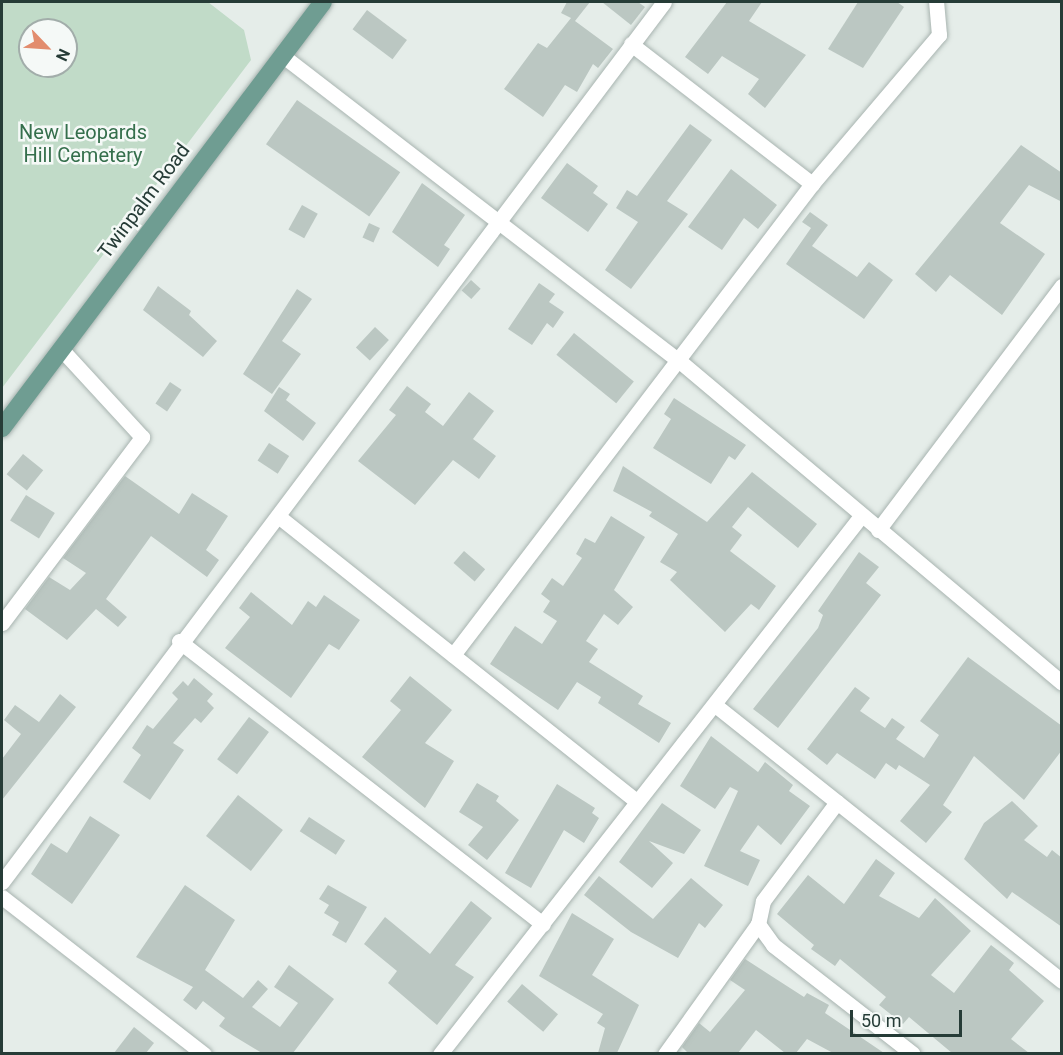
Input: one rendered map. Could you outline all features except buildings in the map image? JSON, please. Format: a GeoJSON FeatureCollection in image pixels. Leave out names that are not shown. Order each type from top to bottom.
{"type":"FeatureCollection","features":[{"type":"Feature","properties":{"kind":"main road","name":"Twinpalm Road"},"geometry":{"type":"LineString","coordinates":[[2,428],[284,56],[322,2]]}},
{"type":"Feature","properties":{"kind":"street"},"geometry":{"type":"LineString","coordinates":[[2,882],[179,641],[278,516],[497,221],[664,2]]}},
{"type":"Feature","properties":{"kind":"street"},"geometry":{"type":"LineString","coordinates":[[453,655],[812,184],[939,35],[936,2]]}},
{"type":"Feature","properties":{"kind":"street"},"geometry":{"type":"LineString","coordinates":[[631,44],[812,184]]}},
{"type":"Feature","properties":{"kind":"street"},"geometry":{"type":"LineString","coordinates":[[284,56],[677,359],[1062,683]]}},
{"type":"Feature","properties":{"kind":"street"},"geometry":{"type":"LineString","coordinates":[[878,530],[1062,286]]}},
{"type":"Feature","properties":{"kind":"street"},"geometry":{"type":"LineString","coordinates":[[2,623],[142,437],[61,349]]}},
{"type":"Feature","properties":{"kind":"street"},"geometry":{"type":"LineString","coordinates":[[278,516],[636,801]]}},
{"type":"Feature","properties":{"kind":"street"},"geometry":{"type":"LineString","coordinates":[[440,1053],[861,516]]}},
{"type":"Feature","properties":{"kind":"street"},"geometry":{"type":"LineString","coordinates":[[179,641],[543,924]]}},
{"type":"Feature","properties":{"kind":"street"},"geometry":{"type":"LineString","coordinates":[[715,705],[1062,981]]}},
{"type":"Feature","properties":{"kind":"street"},"geometry":{"type":"LineString","coordinates":[[664,1053],[758,924],[763,901],[837,802]]}},
{"type":"Feature","properties":{"kind":"street"},"geometry":{"type":"LineString","coordinates":[[2,897],[204,1053]]}},
{"type":"Feature","properties":{"kind":"street"},"geometry":{"type":"LineString","coordinates":[[758,924],[773,945],[913,1053]]}},
{"type":"Feature","properties":{"kind":"green space","name":"New Leopards Hill Cemetery"},"geometry":{"type":"Polygon","coordinates":[[[2,2],[208,2],[244,30],[251,60],[2,388],[2,2]]]}}]}
